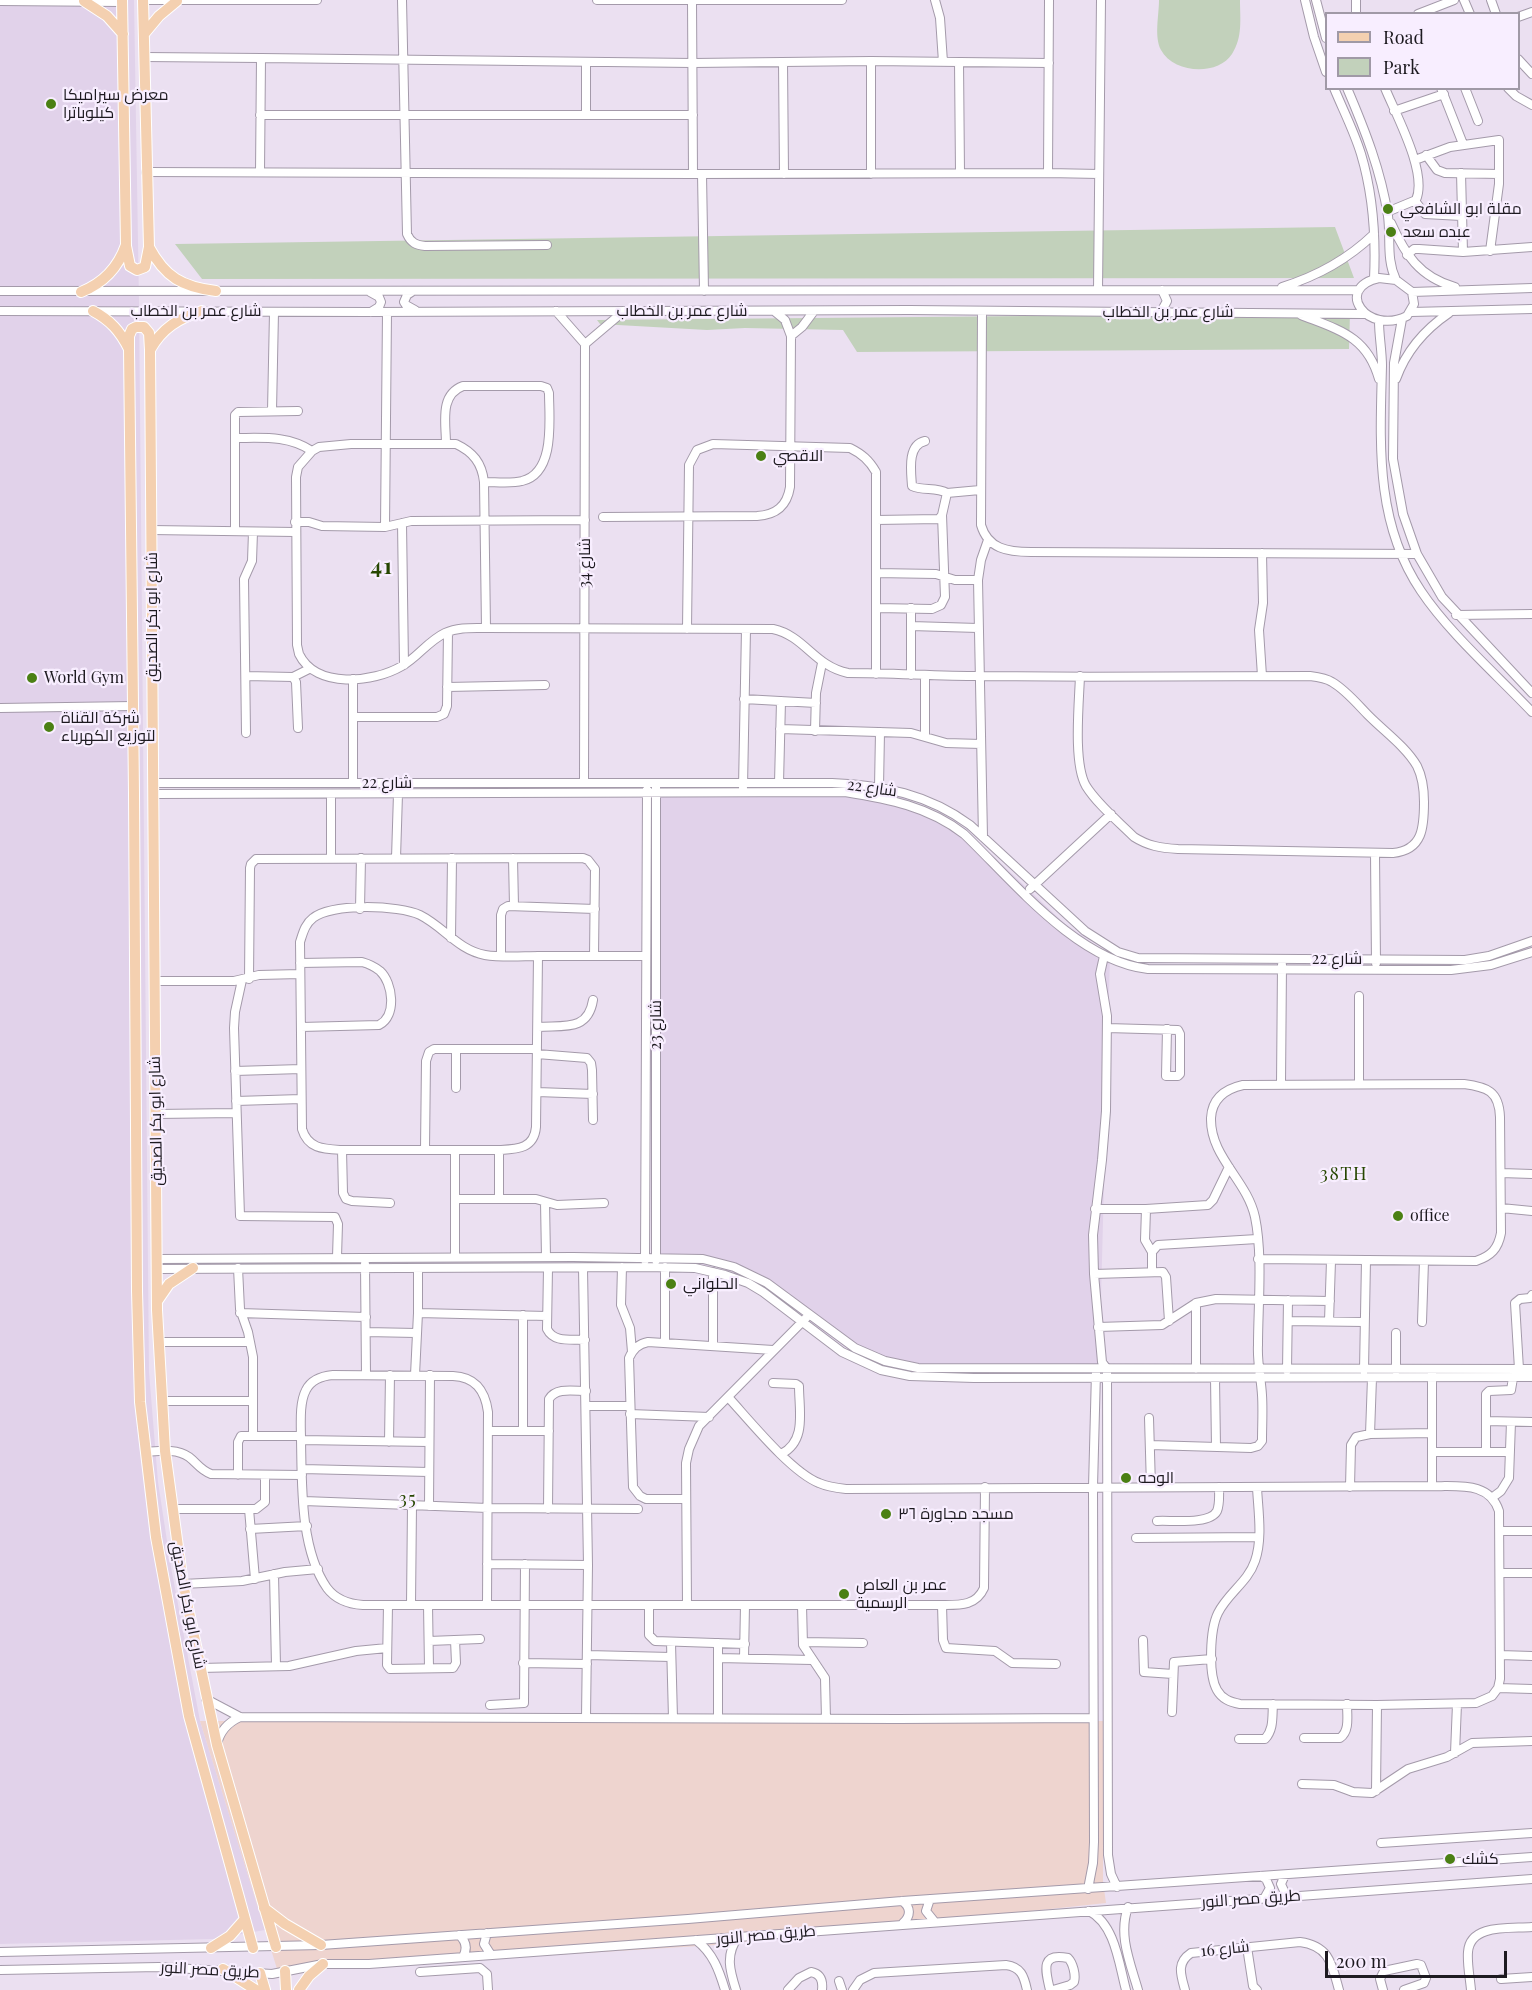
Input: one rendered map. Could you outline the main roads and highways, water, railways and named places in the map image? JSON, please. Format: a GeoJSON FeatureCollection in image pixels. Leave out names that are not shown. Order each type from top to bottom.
{"type":"FeatureCollection","features":[{"type":"Feature","properties":{"kind":"main road"},"geometry":{"type":"LineString","coordinates":[[122,1],[126,245],[130,266],[137,270],[145,267],[149,247],[143,0]]}},
{"type":"Feature","properties":{"kind":"main road"},"geometry":{"type":"LineString","coordinates":[[144,34],[177,0]]}},
{"type":"Feature","properties":{"kind":"main road"},"geometry":{"type":"LineString","coordinates":[[84,1],[108,16],[123,34]]}},
{"type":"Feature","properties":{"kind":"main road"},"geometry":{"type":"LineString","coordinates":[[81,292],[110,274],[117,266],[126,245]]}},
{"type":"Feature","properties":{"kind":"main road"},"geometry":{"type":"LineString","coordinates":[[149,247],[157,262],[183,284],[216,291]]}},
{"type":"Feature","properties":{"kind":"main road"},"geometry":{"type":"LineString","coordinates":[[93,311],[114,326],[129,349]]}},
{"type":"Feature","properties":{"kind":"main road"},"geometry":{"type":"LineString","coordinates":[[150,350],[163,331],[172,324],[202,311]]}},
{"type":"Feature","properties":{"kind":"main road"},"geometry":{"type":"LineString","coordinates":[[129,349],[129,336],[132,329],[140,326],[149,333],[150,350]]}},
{"type":"Feature","properties":{"kind":"main road","name":"شارع ابو بكر الصديق"},"geometry":{"type":"LineString","coordinates":[[129,349],[140,1402],[157,1545],[189,1716],[253,1948]]}},
{"type":"Feature","properties":{"kind":"main road","name":"شارع ابو بكر الصديق"},"geometry":{"type":"LineString","coordinates":[[150,350],[157,1264],[165,1451],[171,1509],[183,1584],[206,1699],[250,1862],[276,1947]]}},
{"type":"Feature","properties":{"kind":"main road"},"geometry":{"type":"LineString","coordinates":[[131,518],[151,524]]}},
{"type":"Feature","properties":{"kind":"main road"},"geometry":{"type":"LineString","coordinates":[[132,586],[151,586]]}},
{"type":"Feature","properties":{"kind":"main road"},"geometry":{"type":"LineString","coordinates":[[135,926],[154,926]]}},
{"type":"Feature","properties":{"kind":"main road"},"geometry":{"type":"LineString","coordinates":[[158,1300],[169,1284],[193,1268]]}},
{"type":"Feature","properties":{"kind":"main road"},"geometry":{"type":"LineString","coordinates":[[231,1868],[244,1868],[250,1862]]}},
{"type":"Feature","properties":{"kind":"main road"},"geometry":{"type":"LineString","coordinates":[[264,1908],[285,1924],[321,1945]]}},
{"type":"Feature","properties":{"kind":"main road"},"geometry":{"type":"LineString","coordinates":[[211,1948],[230,1936],[245,1918]]}},
{"type":"Feature","properties":{"kind":"main road"},"geometry":{"type":"LineString","coordinates":[[299,1990],[322,1964]]}},
{"type":"Feature","properties":{"kind":"main road"},"geometry":{"type":"LineString","coordinates":[[223,1969],[256,1990]]}},
{"type":"Feature","properties":{"kind":"main road"},"geometry":{"type":"LineString","coordinates":[[285,1971],[286,1990]]}},
{"type":"Feature","properties":{"kind":"main road"},"geometry":{"type":"LineString","coordinates":[[260,1973],[265,1990]]}},
{"type":"Feature","properties":{"kind":"place","name":"معرض سيراميكا كيلوباترا"},"geometry":{"type":"Point","coordinates":[51,104]}},
{"type":"Feature","properties":{"kind":"place","name":"مقلة ابو الشافعي"},"geometry":{"type":"Point","coordinates":[1388,209]}},
{"type":"Feature","properties":{"kind":"place","name":"عبده سعد"},"geometry":{"type":"Point","coordinates":[1391,232]}},
{"type":"Feature","properties":{"kind":"place","name":"الاقصي"},"geometry":{"type":"Point","coordinates":[761,456]}},
{"type":"Feature","properties":{"kind":"place","name":"World Gym"},"geometry":{"type":"Point","coordinates":[32,678]}},
{"type":"Feature","properties":{"kind":"place","name":"شركة القناة لتوزيع الكهرباء"},"geometry":{"type":"Point","coordinates":[49,727]}},
{"type":"Feature","properties":{"kind":"place","name":"office"},"geometry":{"type":"Point","coordinates":[1398,1216]}},
{"type":"Feature","properties":{"kind":"place","name":"الحلواني"},"geometry":{"type":"Point","coordinates":[671,1284]}},
{"type":"Feature","properties":{"kind":"place","name":"الوحه"},"geometry":{"type":"Point","coordinates":[1126,1478]}},
{"type":"Feature","properties":{"kind":"place","name":"مسجد مجاورة ٣٦"},"geometry":{"type":"Point","coordinates":[886,1514]}},
{"type":"Feature","properties":{"kind":"place","name":"عمر بن العاص الرسمية"},"geometry":{"type":"Point","coordinates":[844,1594]}},
{"type":"Feature","properties":{"kind":"place","name":"كشك"},"geometry":{"type":"Point","coordinates":[1450,1859]}},
{"type":"Feature","properties":{"kind":"district","name":"41"},"geometry":{"type":"Point","coordinates":[382,567]}},
{"type":"Feature","properties":{"kind":"district","name":"38TH"},"geometry":{"type":"Point","coordinates":[1344,1174]}},
{"type":"Feature","properties":{"kind":"district","name":"35"},"geometry":{"type":"Point","coordinates":[408,1499]}}]}
